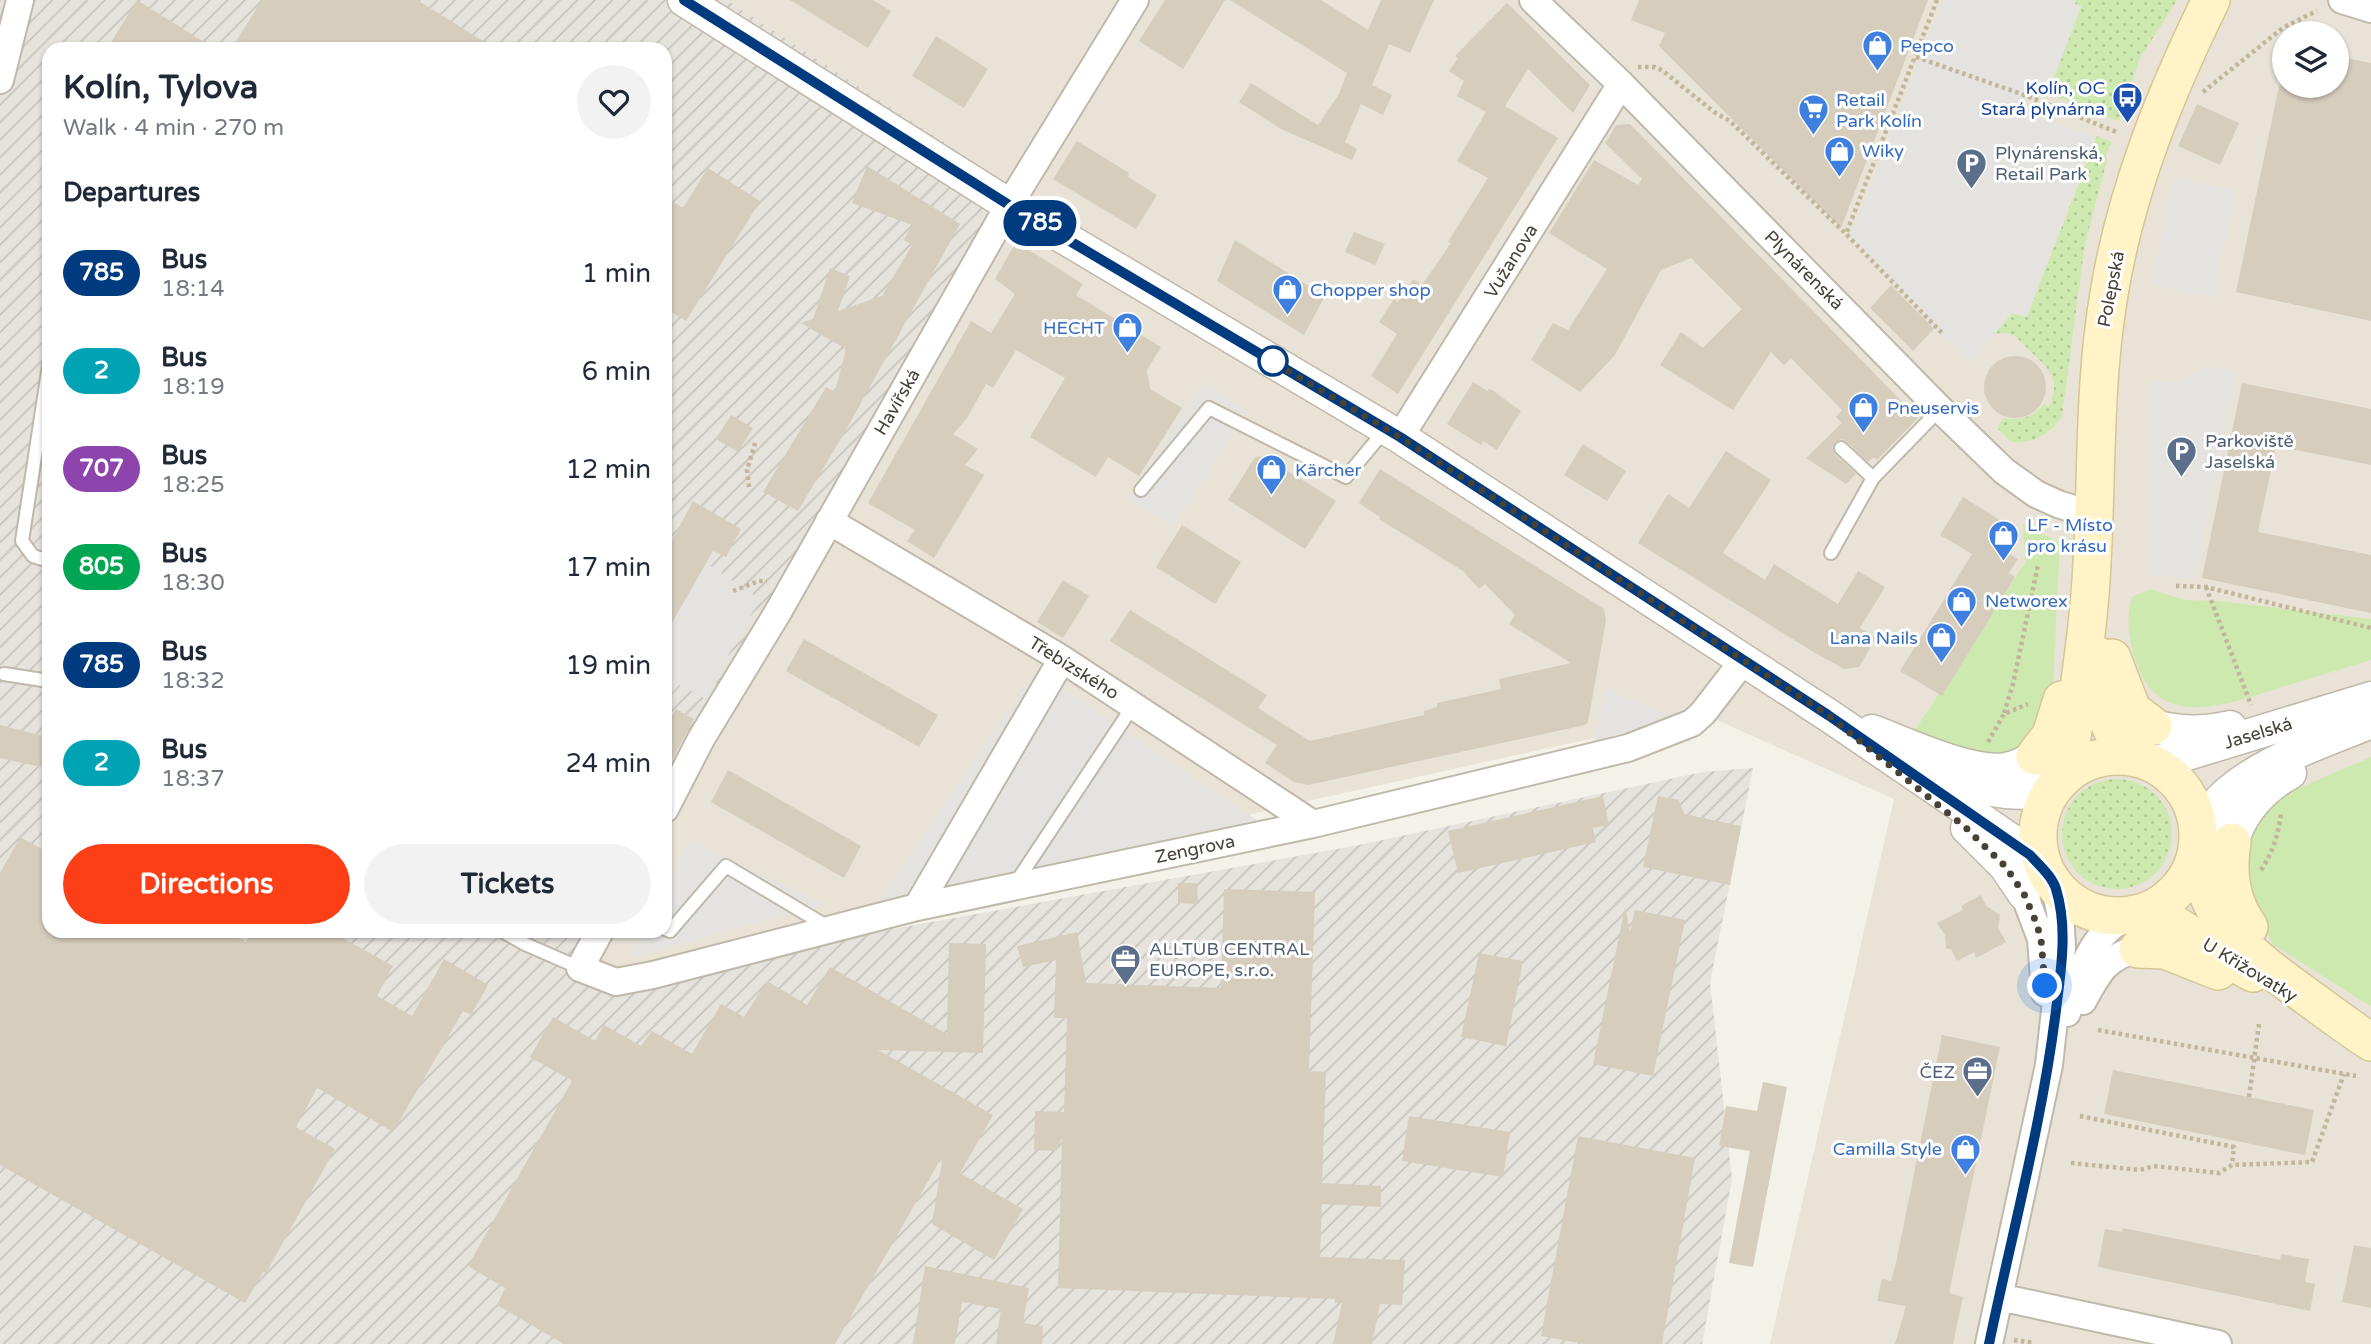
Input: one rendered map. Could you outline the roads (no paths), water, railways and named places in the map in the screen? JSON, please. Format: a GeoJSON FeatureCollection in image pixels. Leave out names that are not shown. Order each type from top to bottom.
{"type":"FeatureCollection","features":[{"type":"Feature","properties":{"kind":"main road","name":"Polepská"},"geometry":{"type":"LineString","coordinates":[[2039,889],[2041,858],[2038,827],[2046,801],[2047,769],[2066,770],[2091,594],[2102,337],[2119,248],[2132,193],[2160,113],[2211,0]]}},
{"type":"Feature","properties":{"kind":"main road","name":"Polepská"},"geometry":{"type":"LineString","coordinates":[[2091,594],[2104,714],[2119,742],[2148,743],[2167,772],[2184,791],[2196,818],[2215,845],[2229,874],[2232,892],[2244,921],[2267,948],[2367,1040]]}},
{"type":"Feature","properties":{"kind":"main road"},"geometry":{"type":"LineString","coordinates":[[2047,769],[2069,772],[2092,760],[2123,756],[2148,743]]}},
{"type":"Feature","properties":{"kind":"main road"},"geometry":{"type":"LineString","coordinates":[[2136,931],[2157,906],[2178,889],[2194,862],[2215,845]]}},
{"type":"Feature","properties":{"kind":"main road","name":"U Křižovatky"},"geometry":{"type":"LineString","coordinates":[[2039,889],[2097,913],[2112,915],[2136,931],[2167,919],[2210,948],[2367,1040]]}},
{"type":"Feature","properties":{"kind":"street"},"geometry":{"type":"LineString","coordinates":[[0,80],[20,0]]}},
{"type":"Feature","properties":{"kind":"street"},"geometry":{"type":"LineString","coordinates":[[684,0],[1009,205],[1393,433],[1828,715],[2021,847],[2039,889],[2060,911],[2062,947],[2049,1065],[1999,1297],[1999,1342]]}},
{"type":"Feature","properties":{"kind":"street","name":"Havířská"},"geometry":{"type":"LineString","coordinates":[[672,796],[1009,205],[1135,0]]}},
{"type":"Feature","properties":{"kind":"street","name":"Plynárenská"},"geometry":{"type":"LineString","coordinates":[[1533,0],[1629,75],[1940,409],[2004,471],[2021,484],[2058,504],[2093,515]]}},
{"type":"Feature","properties":{"kind":"street"},"geometry":{"type":"LineString","coordinates":[[2342,0],[2371,9]]}},
{"type":"Feature","properties":{"kind":"street","name":"Vužanova"},"geometry":{"type":"LineString","coordinates":[[1393,433],[1629,75]]}},
{"type":"Feature","properties":{"kind":"street","name":"Třebízského"},"geometry":{"type":"LineString","coordinates":[[829,521],[1062,659],[1313,824]]}},
{"type":"Feature","properties":{"kind":"street"},"geometry":{"type":"LineString","coordinates":[[917,907],[1062,659]]}},
{"type":"Feature","properties":{"kind":"street","name":"Zengrova"},"geometry":{"type":"LineString","coordinates":[[580,968],[616,982],[653,975],[917,907],[1313,824],[1602,755],[1671,733],[1692,723],[1703,713],[1743,661]]}},
{"type":"Feature","properties":{"kind":"street","name":"Jaselská"},"geometry":{"type":"LineString","coordinates":[[2148,743],[2160,761],[2371,696]]}},
{"type":"Feature","properties":{"kind":"street"},"geometry":{"type":"LineString","coordinates":[[1828,715],[1939,773],[1964,782],[2020,792],[2045,789],[2047,769]]}},
{"type":"Feature","properties":{"kind":"street","name":"Jaselská"},"geometry":{"type":"LineString","coordinates":[[2215,845],[2206,819],[2238,785],[2272,764],[2371,722]]}},
{"type":"Feature","properties":{"kind":"street"},"geometry":{"type":"LineString","coordinates":[[2215,845],[2237,826],[2258,796],[2278,780],[2371,727]]}},
{"type":"Feature","properties":{"kind":"street"},"geometry":{"type":"LineString","coordinates":[[2124,918],[2136,931],[2102,970],[2049,1065],[2087,956],[2105,930],[2124,918]]}},
{"type":"Feature","properties":{"kind":"street"},"geometry":{"type":"LineString","coordinates":[[580,968],[596,938]]}},
{"type":"Feature","properties":{"kind":"street"},"geometry":{"type":"LineString","coordinates":[[1999,1297],[2217,1344]]}},
{"type":"Feature","properties":{"kind":"lane"},"geometry":{"type":"LineString","coordinates":[[1141,491],[1209,408],[1346,477],[1393,433]]}},
{"type":"Feature","properties":{"kind":"lane"},"geometry":{"type":"LineString","coordinates":[[1831,553],[1873,478],[1940,409]]}},
{"type":"Feature","properties":{"kind":"lane"},"geometry":{"type":"LineString","coordinates":[[42,411],[22,541],[33,556],[42,559]]}},
{"type":"Feature","properties":{"kind":"lane"},"geometry":{"type":"LineString","coordinates":[[1840,448],[1873,478]]}},
{"type":"Feature","properties":{"kind":"lane"},"geometry":{"type":"LineString","coordinates":[[4,674],[42,680]]}},
{"type":"Feature","properties":{"kind":"lane"},"geometry":{"type":"LineString","coordinates":[[1013,887],[1133,706]]}},
{"type":"Feature","properties":{"kind":"lane"},"geometry":{"type":"LineString","coordinates":[[672,929],[726,866],[832,929]]}},
{"type":"Feature","properties":{"kind":"lane"},"geometry":{"type":"LineString","coordinates":[[514,938],[580,968]]}},
{"type":"Feature","properties":{"kind":"place","name":"Pepco"},"geometry":{"type":"Point","coordinates":[1877,73]}},
{"type":"Feature","properties":{"kind":"place","name":"Kolín, OC Stará plynárna"},"geometry":{"type":"Point","coordinates":[2128,125]}},
{"type":"Feature","properties":{"kind":"place","name":"Retail Park Kolín"},"geometry":{"type":"Point","coordinates":[1813,137]}},
{"type":"Feature","properties":{"kind":"place","name":"Wiky"},"geometry":{"type":"Point","coordinates":[1839,178]}},
{"type":"Feature","properties":{"kind":"place","name":"Plynárenská, Retail Park"},"geometry":{"type":"Point","coordinates":[1972,190]}},
{"type":"Feature","properties":{"kind":"place","name":"Chopper shop"},"geometry":{"type":"Point","coordinates":[1287,317]}},
{"type":"Feature","properties":{"kind":"place","name":"HECHT"},"geometry":{"type":"Point","coordinates":[1128,355]}},
{"type":"Feature","properties":{"kind":"place","name":"Pneuservis"},"geometry":{"type":"Point","coordinates":[1864,435]}},
{"type":"Feature","properties":{"kind":"place","name":"Parkoviště Jaselská"},"geometry":{"type":"Point","coordinates":[2182,478]}},
{"type":"Feature","properties":{"kind":"place","name":"Kärcher"},"geometry":{"type":"Point","coordinates":[1272,497]}},
{"type":"Feature","properties":{"kind":"place","name":"LF - Místo pro krásu"},"geometry":{"type":"Point","coordinates":[2004,562]}},
{"type":"Feature","properties":{"kind":"place","name":"Networex"},"geometry":{"type":"Point","coordinates":[1962,628]}},
{"type":"Feature","properties":{"kind":"place","name":"Lana Nails"},"geometry":{"type":"Point","coordinates":[1941,665]}},
{"type":"Feature","properties":{"kind":"place","name":"ALLTUB CENTRAL EUROPE, s.r.o."},"geometry":{"type":"Point","coordinates":[1126,986]}},
{"type":"Feature","properties":{"kind":"place","name":"ČEZ"},"geometry":{"type":"Point","coordinates":[1978,1099]}},
{"type":"Feature","properties":{"kind":"place","name":"Camilla Style"},"geometry":{"type":"Point","coordinates":[1965,1176]}}]}
